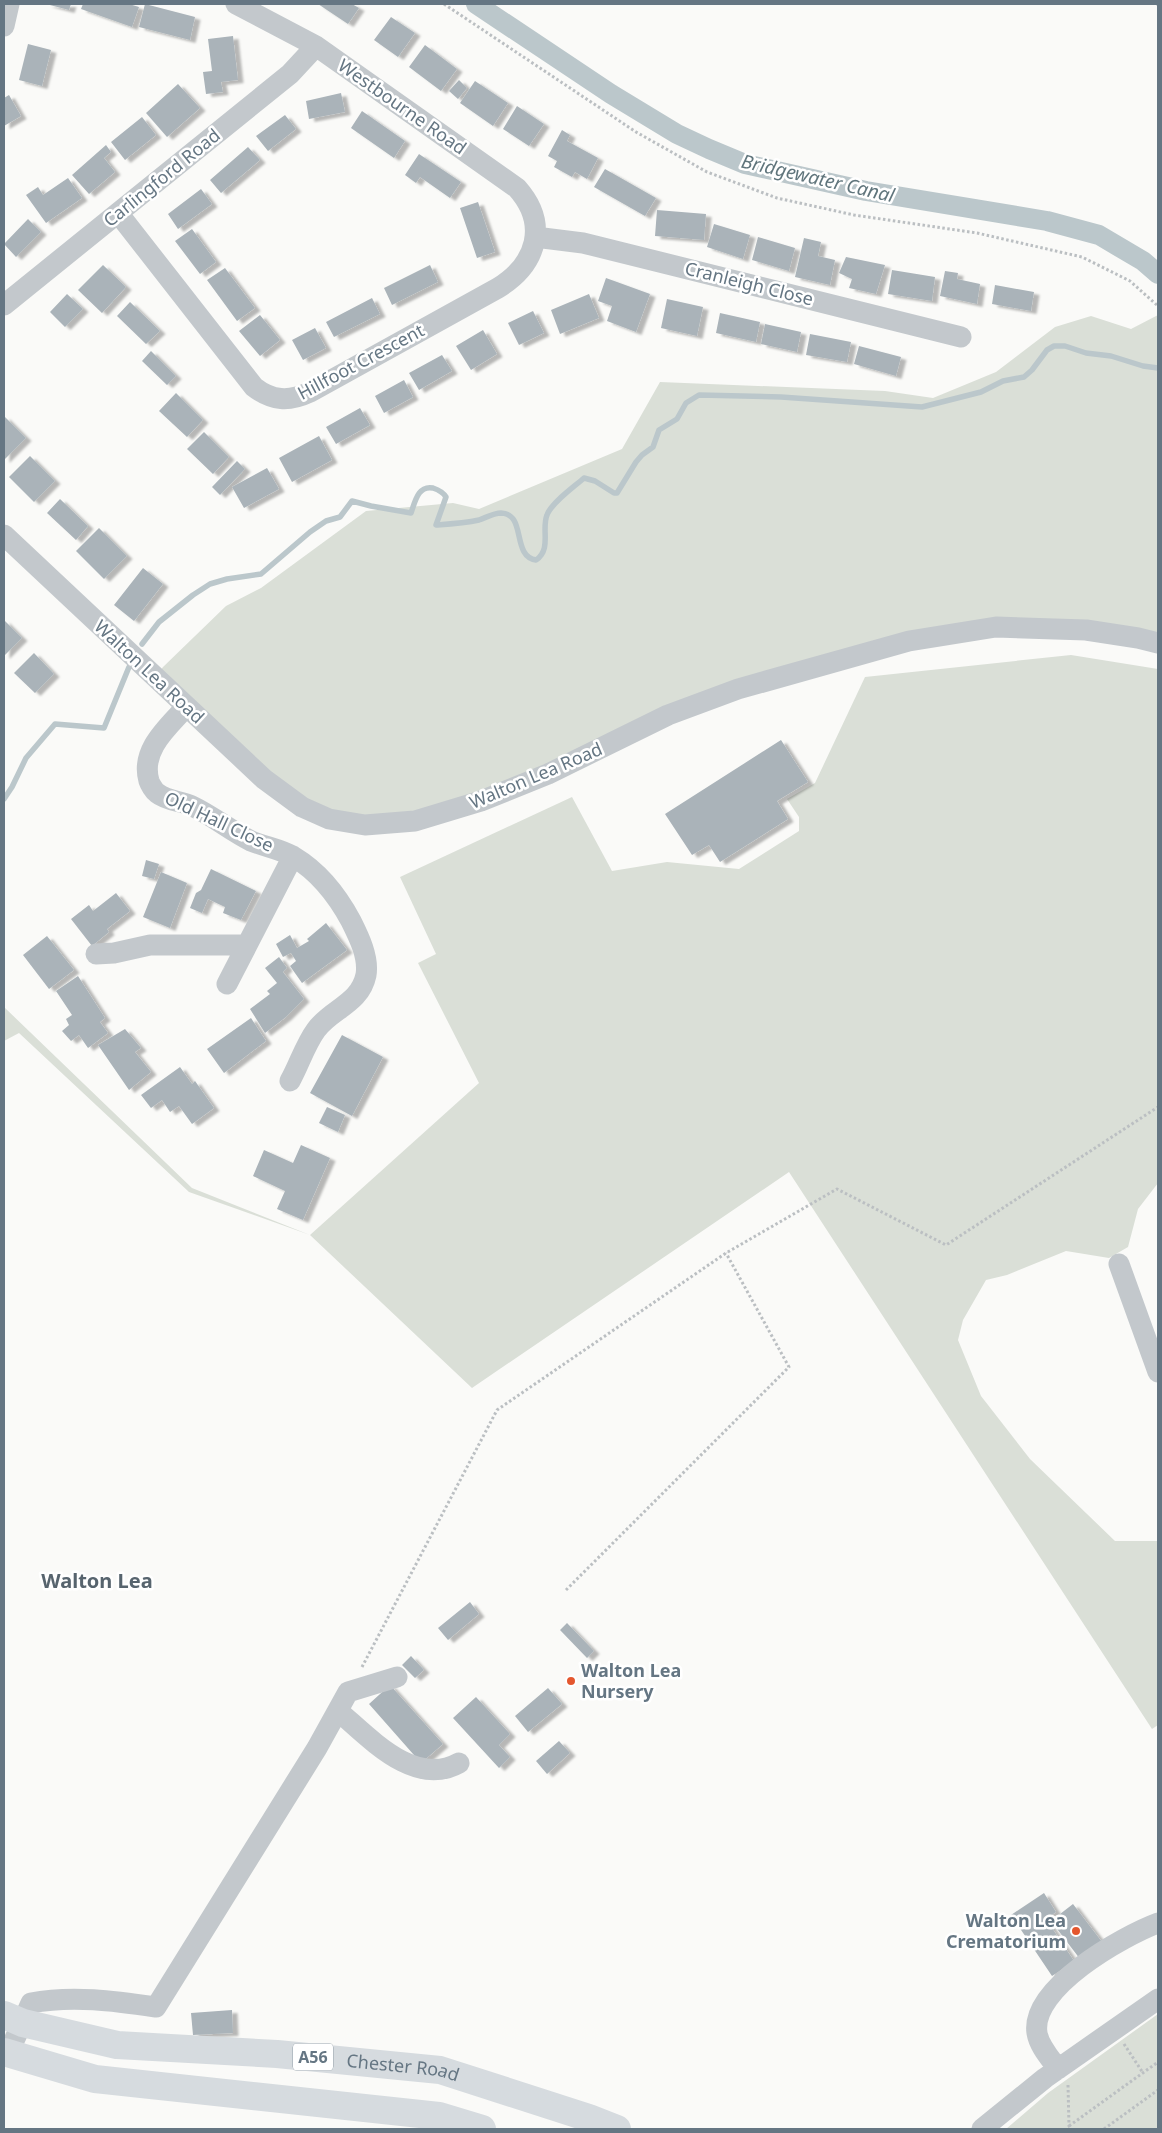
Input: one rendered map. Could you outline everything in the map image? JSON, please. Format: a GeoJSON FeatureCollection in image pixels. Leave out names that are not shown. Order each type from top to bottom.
{"type":"FeatureCollection","features":[{"type":"Feature","properties":{"kind":"highway","name":"Chester Road"},"geometry":{"type":"LineString","coordinates":[[13,2019],[117,2045],[277,2054],[440,2070],[589,2118],[617,2129]]}},
{"type":"Feature","properties":{"kind":"highway"},"geometry":{"type":"LineString","coordinates":[[6,2053],[95,2079],[439,2116],[482,2129]]}},
{"type":"Feature","properties":{"kind":"street"},"geometry":{"type":"LineString","coordinates":[[4,26],[9,4]]}},
{"type":"Feature","properties":{"kind":"street","name":"Westbourne Road"},"geometry":{"type":"LineString","coordinates":[[236,4],[316,46],[517,188],[530,206],[535,226],[535,237]]}},
{"type":"Feature","properties":{"kind":"street","name":"Carlingford Road"},"geometry":{"type":"LineString","coordinates":[[4,305],[290,74],[316,46]]}},
{"type":"Feature","properties":{"kind":"street","name":"Hillfoot Crescent"},"geometry":{"type":"LineString","coordinates":[[118,213],[254,387],[268,396],[282,399],[292,399],[310,392],[508,282],[524,266],[533,247],[535,237]]}},
{"type":"Feature","properties":{"kind":"street","name":"Cranleigh Close"},"geometry":{"type":"LineString","coordinates":[[535,237],[583,244],[961,337]]}},
{"type":"Feature","properties":{"kind":"street","name":"Walton Lea Road"},"geometry":{"type":"LineString","coordinates":[[4,535],[264,779],[302,807],[330,819],[365,825],[415,822],[481,801],[548,774],[677,712],[738,689],[908,641],[996,627],[1086,630],[1138,638],[1158,644]]}},
{"type":"Feature","properties":{"kind":"street","name":"Old Hall Close"},"geometry":{"type":"LineString","coordinates":[[186,707],[164,731],[150,751],[147,766],[149,782],[156,793],[191,805],[252,841],[292,856],[313,870],[330,888],[356,932],[366,963],[366,976],[360,990],[352,1000],[316,1030],[290,1081]]}},
{"type":"Feature","properties":{"kind":"street","name":"Old Hall Close"},"geometry":{"type":"LineString","coordinates":[[227,984],[292,856]]}},
{"type":"Feature","properties":{"kind":"street"},"geometry":{"type":"LineString","coordinates":[[96,954],[114,953],[150,945],[247,945]]}},
{"type":"Feature","properties":{"kind":"street"},"geometry":{"type":"LineString","coordinates":[[1119,1264],[1158,1372]]}},
{"type":"Feature","properties":{"kind":"street"},"geometry":{"type":"LineString","coordinates":[[6,2053],[13,2019],[31,2003],[54,1999],[116,2001],[156,2007],[317,1748],[348,1692],[397,1677]]}},
{"type":"Feature","properties":{"kind":"street"},"geometry":{"type":"LineString","coordinates":[[338,1711],[382,1749],[404,1762],[420,1768],[440,1770],[459,1764]]}},
{"type":"Feature","properties":{"kind":"street"},"geometry":{"type":"LineString","coordinates":[[1063,2065],[1042,2046],[1036,2032],[1042,2006],[1056,1988],[1080,1968],[1120,1940],[1158,1923]]}},
{"type":"Feature","properties":{"kind":"street"},"geometry":{"type":"LineString","coordinates":[[982,2129],[1063,2065],[1158,1999]]}},
{"type":"Feature","properties":{"kind":"path"},"geometry":{"type":"LineString","coordinates":[[444,4],[636,132],[707,172],[777,198],[854,215],[977,233],[1082,257],[1130,281],[1158,306]]}},
{"type":"Feature","properties":{"kind":"path"},"geometry":{"type":"LineString","coordinates":[[348,1692],[497,1410],[726,1253],[837,1189],[946,1245],[1158,1107]]}},
{"type":"Feature","properties":{"kind":"path"},"geometry":{"type":"LineString","coordinates":[[566,1590],[789,1367],[726,1253]]}},
{"type":"Feature","properties":{"kind":"path"},"geometry":{"type":"LineString","coordinates":[[1113,2029],[1143,2073]]}},
{"type":"Feature","properties":{"kind":"path"},"geometry":{"type":"LineString","coordinates":[[1070,2128],[1158,2062]]}},
{"type":"Feature","properties":{"kind":"path"},"geometry":{"type":"LineString","coordinates":[[1063,2065],[1070,2128]]}},
{"type":"Feature","properties":{"kind":"path"},"geometry":{"type":"LineString","coordinates":[[1104,2129],[1157,2092]]}},
{"type":"Feature","properties":{"kind":"shaded area"},"geometry":{"type":"Polygon","coordinates":[[[1158,315],[1158,643],[996,627],[738,689],[415,821],[329,819],[155,678],[163,667],[226,606],[261,588],[366,511],[453,503],[479,509],[622,449],[660,382],[885,391],[933,398],[996,372],[1055,327],[1091,316],[1131,329],[1158,315]]]}},
{"type":"Feature","properties":{"kind":"shaded area"},"geometry":{"type":"Polygon","coordinates":[[[1071,655],[1158,669],[1158,1183],[1138,1209],[1128,1247],[1109,1258],[1066,1251],[1007,1275],[986,1280],[963,1320],[958,1340],[981,1396],[1030,1459],[1115,1541],[1157,1541],[1158,1725],[1152,1729],[789,1172],[472,1388],[310,1235],[479,1083],[418,963],[436,954],[400,877],[572,797],[612,871],[667,862],[739,869],[799,831],[799,817],[787,799],[815,783],[865,677],[1071,655]]]}},
{"type":"Feature","properties":{"kind":"shaded area"},"geometry":{"type":"Polygon","coordinates":[[[4,1007],[192,1188],[310,1235],[189,1192],[19,1033],[4,1041],[4,1007]]]}},
{"type":"Feature","properties":{"kind":"shaded area"},"geometry":{"type":"Polygon","coordinates":[[[1158,2014],[1158,2129],[1006,2129],[1048,2093],[1158,2014]]]}},
{"type":"Feature","properties":{"kind":"building"},"geometry":{"type":"Polygon","coordinates":[[[46,4],[71,4],[69,10],[46,4]]]}},
{"type":"Feature","properties":{"kind":"building"},"geometry":{"type":"Polygon","coordinates":[[[83,4],[129,4],[139,7],[132,27],[81,9],[83,4]]]}},
{"type":"Feature","properties":{"kind":"building"},"geometry":{"type":"Polygon","coordinates":[[[145,4],[195,17],[190,40],[139,27],[145,4]]]}},
{"type":"Feature","properties":{"kind":"building"},"geometry":{"type":"Polygon","coordinates":[[[318,4],[352,4],[359,8],[348,24],[318,4]]]}},
{"type":"Feature","properties":{"kind":"building"},"geometry":{"type":"Polygon","coordinates":[[[391,17],[415,33],[398,57],[374,40],[391,17]]]}},
{"type":"Feature","properties":{"kind":"building"},"geometry":{"type":"Polygon","coordinates":[[[233,36],[238,80],[221,82],[223,92],[206,94],[203,72],[212,71],[208,39],[233,36]]]}},
{"type":"Feature","properties":{"kind":"building"},"geometry":{"type":"Polygon","coordinates":[[[28,44],[51,50],[42,86],[19,80],[28,44]]]}},
{"type":"Feature","properties":{"kind":"building"},"geometry":{"type":"Polygon","coordinates":[[[425,45],[457,69],[441,91],[409,67],[425,45]]]}},
{"type":"Feature","properties":{"kind":"building"},"geometry":{"type":"Polygon","coordinates":[[[459,80],[467,88],[458,99],[449,91],[459,80]]]}},
{"type":"Feature","properties":{"kind":"building"},"geometry":{"type":"Polygon","coordinates":[[[475,81],[508,103],[493,126],[460,103],[475,81]]]}},
{"type":"Feature","properties":{"kind":"building"},"geometry":{"type":"Polygon","coordinates":[[[178,84],[200,108],[167,137],[146,113],[178,84]]]}},
{"type":"Feature","properties":{"kind":"building"},"geometry":{"type":"Polygon","coordinates":[[[341,93],[345,112],[309,119],[306,101],[341,93]]]}},
{"type":"Feature","properties":{"kind":"building"},"geometry":{"type":"Polygon","coordinates":[[[9,95],[21,116],[4,126],[4,98],[9,95]]]}},
{"type":"Feature","properties":{"kind":"building"},"geometry":{"type":"Polygon","coordinates":[[[517,106],[544,124],[529,146],[503,129],[517,106]]]}},
{"type":"Feature","properties":{"kind":"building"},"geometry":{"type":"Polygon","coordinates":[[[362,111],[405,141],[394,158],[351,128],[362,111]]]}},
{"type":"Feature","properties":{"kind":"building"},"geometry":{"type":"Polygon","coordinates":[[[285,115],[296,129],[268,151],[256,136],[285,115]]]}},
{"type":"Feature","properties":{"kind":"building"},"geometry":{"type":"Polygon","coordinates":[[[142,117],[156,135],[125,160],[111,142],[142,117]]]}},
{"type":"Feature","properties":{"kind":"building"},"geometry":{"type":"Polygon","coordinates":[[[562,130],[570,135],[567,141],[598,158],[587,179],[575,172],[572,177],[554,167],[557,161],[548,156],[562,130]]]}},
{"type":"Feature","properties":{"kind":"building"},"geometry":{"type":"Polygon","coordinates":[[[106,145],[111,152],[104,158],[115,172],[89,194],[72,175],[106,145]]]}},
{"type":"Feature","properties":{"kind":"building"},"geometry":{"type":"Polygon","coordinates":[[[248,147],[260,160],[221,193],[210,180],[248,147]]]}},
{"type":"Feature","properties":{"kind":"building"},"geometry":{"type":"Polygon","coordinates":[[[419,154],[461,182],[450,198],[420,177],[416,183],[405,175],[419,154]]]}},
{"type":"Feature","properties":{"kind":"building"},"geometry":{"type":"Polygon","coordinates":[[[605,169],[656,198],[645,216],[594,187],[605,169]]]}},
{"type":"Feature","properties":{"kind":"building"},"geometry":{"type":"Polygon","coordinates":[[[68,178],[82,198],[46,223],[26,195],[38,187],[43,195],[68,178]]]}},
{"type":"Feature","properties":{"kind":"building"},"geometry":{"type":"Polygon","coordinates":[[[201,189],[212,204],[178,229],[168,214],[201,189]]]}},
{"type":"Feature","properties":{"kind":"building"},"geometry":{"type":"Polygon","coordinates":[[[478,202],[495,252],[477,258],[460,208],[478,202]]]}},
{"type":"Feature","properties":{"kind":"building"},"geometry":{"type":"Polygon","coordinates":[[[657,210],[706,214],[704,240],[655,236],[657,210]]]}},
{"type":"Feature","properties":{"kind":"building"},"geometry":{"type":"Polygon","coordinates":[[[28,219],[41,232],[16,257],[4,244],[28,219]]]}},
{"type":"Feature","properties":{"kind":"building"},"geometry":{"type":"Polygon","coordinates":[[[714,224],[750,235],[743,259],[707,247],[714,224]]]}},
{"type":"Feature","properties":{"kind":"building"},"geometry":{"type":"Polygon","coordinates":[[[192,229],[216,262],[200,274],[175,241],[192,229]]]}},
{"type":"Feature","properties":{"kind":"building"},"geometry":{"type":"Polygon","coordinates":[[[758,237],[795,248],[789,271],[752,260],[758,237]]]}},
{"type":"Feature","properties":{"kind":"building"},"geometry":{"type":"Polygon","coordinates":[[[804,238],[821,242],[818,256],[835,260],[830,285],[795,277],[804,238]]]}},
{"type":"Feature","properties":{"kind":"building"},"geometry":{"type":"Polygon","coordinates":[[[846,257],[885,265],[876,294],[849,288],[852,279],[839,273],[846,257]]]}},
{"type":"Feature","properties":{"kind":"building"},"geometry":{"type":"Polygon","coordinates":[[[103,265],[126,287],[102,313],[78,290],[103,265]]]}},
{"type":"Feature","properties":{"kind":"building"},"geometry":{"type":"Polygon","coordinates":[[[430,265],[438,282],[392,305],[384,288],[430,265]]]}},
{"type":"Feature","properties":{"kind":"building"},"geometry":{"type":"Polygon","coordinates":[[[225,268],[255,308],[237,321],[207,280],[225,268]]]}},
{"type":"Feature","properties":{"kind":"building"},"geometry":{"type":"Polygon","coordinates":[[[892,270],[935,277],[932,301],[888,294],[892,270]]]}},
{"type":"Feature","properties":{"kind":"building"},"geometry":{"type":"Polygon","coordinates":[[[945,271],[958,273],[957,279],[980,284],[977,304],[940,296],[945,271]]]}},
{"type":"Feature","properties":{"kind":"building"},"geometry":{"type":"Polygon","coordinates":[[[606,278],[650,294],[636,332],[607,321],[612,306],[598,301],[606,278]]]}},
{"type":"Feature","properties":{"kind":"building"},"geometry":{"type":"Polygon","coordinates":[[[995,285],[1034,292],[1031,311],[992,304],[995,285]]]}},
{"type":"Feature","properties":{"kind":"building"},"geometry":{"type":"Polygon","coordinates":[[[67,294],[83,309],[65,327],[50,312],[67,294]]]}},
{"type":"Feature","properties":{"kind":"building"},"geometry":{"type":"Polygon","coordinates":[[[589,294],[599,318],[560,334],[551,310],[589,294]]]}},
{"type":"Feature","properties":{"kind":"building"},"geometry":{"type":"Polygon","coordinates":[[[372,298],[380,314],[334,337],[326,322],[372,298]]]}},
{"type":"Feature","properties":{"kind":"building"},"geometry":{"type":"Polygon","coordinates":[[[667,299],[703,307],[697,336],[661,328],[667,299]]]}},
{"type":"Feature","properties":{"kind":"building"},"geometry":{"type":"Polygon","coordinates":[[[130,302],[160,331],[146,344],[117,316],[130,302]]]}},
{"type":"Feature","properties":{"kind":"building"},"geometry":{"type":"Polygon","coordinates":[[[533,311],[544,333],[519,345],[508,323],[533,311]]]}},
{"type":"Feature","properties":{"kind":"building"},"geometry":{"type":"Polygon","coordinates":[[[720,313],[760,322],[756,342],[716,333],[720,313]]]}},
{"type":"Feature","properties":{"kind":"building"},"geometry":{"type":"Polygon","coordinates":[[[260,315],[280,340],[260,356],[239,331],[260,315]]]}},
{"type":"Feature","properties":{"kind":"building"},"geometry":{"type":"Polygon","coordinates":[[[765,324],[801,332],[797,352],[761,344],[765,324]]]}},
{"type":"Feature","properties":{"kind":"building"},"geometry":{"type":"Polygon","coordinates":[[[315,328],[326,348],[303,360],[292,340],[315,328]]]}},
{"type":"Feature","properties":{"kind":"building"},"geometry":{"type":"Polygon","coordinates":[[[483,330],[497,354],[471,370],[456,346],[483,330]]]}},
{"type":"Feature","properties":{"kind":"building"},"geometry":{"type":"Polygon","coordinates":[[[810,334],[851,342],[847,362],[806,355],[810,334]]]}},
{"type":"Feature","properties":{"kind":"building"},"geometry":{"type":"Polygon","coordinates":[[[859,346],[901,357],[896,376],[854,364],[859,346]]]}},
{"type":"Feature","properties":{"kind":"building"},"geometry":{"type":"Polygon","coordinates":[[[151,351],[176,376],[167,385],[142,361],[151,351]]]}},
{"type":"Feature","properties":{"kind":"building"},"geometry":{"type":"Polygon","coordinates":[[[442,355],[452,371],[419,390],[409,373],[442,355]]]}},
{"type":"Feature","properties":{"kind":"building"},"geometry":{"type":"Polygon","coordinates":[[[404,380],[413,397],[384,413],[375,396],[404,380]]]}},
{"type":"Feature","properties":{"kind":"building"},"geometry":{"type":"Polygon","coordinates":[[[176,393],[203,420],[187,437],[159,411],[176,393]]]}},
{"type":"Feature","properties":{"kind":"building"},"geometry":{"type":"Polygon","coordinates":[[[360,408],[370,425],[336,444],[326,427],[360,408]]]}},
{"type":"Feature","properties":{"kind":"building"},"geometry":{"type":"Polygon","coordinates":[[[4,416],[26,438],[4,460],[4,416]]]}},
{"type":"Feature","properties":{"kind":"building"},"geometry":{"type":"Polygon","coordinates":[[[204,432],[229,457],[213,474],[187,449],[204,432]]]}},
{"type":"Feature","properties":{"kind":"building"},"geometry":{"type":"Polygon","coordinates":[[[319,436],[332,460],[292,482],[279,458],[319,436]]]}},
{"type":"Feature","properties":{"kind":"building"},"geometry":{"type":"Polygon","coordinates":[[[30,456],[55,481],[34,502],[9,477],[30,456]]]}},
{"type":"Feature","properties":{"kind":"building"},"geometry":{"type":"Polygon","coordinates":[[[237,461],[245,469],[220,495],[212,487],[237,461]]]}},
{"type":"Feature","properties":{"kind":"building"},"geometry":{"type":"Polygon","coordinates":[[[267,468],[279,489],[244,508],[232,487],[267,468]]]}},
{"type":"Feature","properties":{"kind":"building"},"geometry":{"type":"Polygon","coordinates":[[[60,499],[88,526],[76,540],[47,513],[60,499]]]}},
{"type":"Feature","properties":{"kind":"building"},"geometry":{"type":"Polygon","coordinates":[[[99,528],[127,556],[104,579],[76,551],[99,528]]]}},
{"type":"Feature","properties":{"kind":"building"},"geometry":{"type":"Polygon","coordinates":[[[143,568],[163,584],[134,621],[114,605],[143,568]]]}},
{"type":"Feature","properties":{"kind":"building"},"geometry":{"type":"Polygon","coordinates":[[[4,620],[22,638],[4,656],[4,620]]]}},
{"type":"Feature","properties":{"kind":"building"},"geometry":{"type":"Polygon","coordinates":[[[34,653],[54,674],[35,693],[14,673],[34,653]]]}},
{"type":"Feature","properties":{"kind":"building"},"geometry":{"type":"Polygon","coordinates":[[[781,740],[808,782],[777,801],[788,819],[720,862],[709,845],[692,855],[665,814],[781,740]]]}},
{"type":"Feature","properties":{"kind":"building"},"geometry":{"type":"Polygon","coordinates":[[[146,860],[159,864],[154,879],[142,876],[146,860]]]}},
{"type":"Feature","properties":{"kind":"building"},"geometry":{"type":"Polygon","coordinates":[[[211,869],[256,891],[241,920],[223,913],[225,907],[208,899],[202,913],[190,908],[196,893],[201,890],[211,869]]]}},
{"type":"Feature","properties":{"kind":"building"},"geometry":{"type":"Polygon","coordinates":[[[161,872],[187,883],[170,928],[143,917],[161,872]]]}},
{"type":"Feature","properties":{"kind":"building"},"geometry":{"type":"Polygon","coordinates":[[[116,893],[130,911],[107,929],[109,932],[92,946],[71,919],[89,905],[93,911],[116,893]]]}},
{"type":"Feature","properties":{"kind":"building"},"geometry":{"type":"Polygon","coordinates":[[[326,923],[347,950],[302,983],[290,966],[296,961],[291,953],[283,957],[276,944],[290,935],[297,948],[309,941],[307,939],[326,923]]]}},
{"type":"Feature","properties":{"kind":"building"},"geometry":{"type":"Polygon","coordinates":[[[47,936],[74,970],[49,989],[23,955],[47,936]]]}},
{"type":"Feature","properties":{"kind":"building"},"geometry":{"type":"Polygon","coordinates":[[[279,957],[287,968],[283,972],[304,999],[286,1017],[265,1033],[250,1009],[270,994],[267,991],[277,983],[265,968],[279,957]]]}},
{"type":"Feature","properties":{"kind":"building"},"geometry":{"type":"Polygon","coordinates":[[[78,976],[105,1018],[100,1022],[108,1033],[88,1048],[79,1035],[71,1041],[62,1031],[69,1025],[66,1019],[72,1015],[56,991],[78,976]]]}},
{"type":"Feature","properties":{"kind":"building"},"geometry":{"type":"Polygon","coordinates":[[[251,1018],[266,1041],[224,1073],[207,1049],[251,1018]]]}},
{"type":"Feature","properties":{"kind":"building"},"geometry":{"type":"Polygon","coordinates":[[[125,1029],[141,1048],[135,1052],[151,1072],[129,1090],[98,1045],[125,1029]]]}},
{"type":"Feature","properties":{"kind":"building"},"geometry":{"type":"Polygon","coordinates":[[[342,1035],[383,1057],[352,1116],[310,1093],[342,1035]]]}},
{"type":"Feature","properties":{"kind":"building"},"geometry":{"type":"Polygon","coordinates":[[[180,1067],[192,1084],[195,1081],[214,1108],[192,1124],[179,1106],[170,1112],[162,1100],[151,1108],[141,1095],[180,1067]]]}},
{"type":"Feature","properties":{"kind":"building"},"geometry":{"type":"Polygon","coordinates":[[[327,1107],[345,1115],[338,1132],[319,1123],[327,1107]]]}},
{"type":"Feature","properties":{"kind":"building"},"geometry":{"type":"Polygon","coordinates":[[[301,1145],[330,1158],[303,1220],[277,1209],[285,1191],[253,1176],[264,1150],[293,1163],[301,1145]]]}},
{"type":"Feature","properties":{"kind":"building"},"geometry":{"type":"Polygon","coordinates":[[[470,1602],[479,1614],[448,1640],[438,1628],[470,1602]]]}},
{"type":"Feature","properties":{"kind":"building"},"geometry":{"type":"Polygon","coordinates":[[[567,1623],[594,1651],[587,1658],[560,1630],[567,1623]]]}},
{"type":"Feature","properties":{"kind":"building"},"geometry":{"type":"Polygon","coordinates":[[[411,1656],[424,1670],[415,1678],[402,1665],[411,1656]]]}},
{"type":"Feature","properties":{"kind":"building"},"geometry":{"type":"Polygon","coordinates":[[[390,1685],[443,1744],[421,1763],[369,1704],[390,1685]]]}},
{"type":"Feature","properties":{"kind":"building"},"geometry":{"type":"Polygon","coordinates":[[[548,1688],[562,1704],[528,1732],[515,1716],[548,1688]]]}},
{"type":"Feature","properties":{"kind":"building"},"geometry":{"type":"Polygon","coordinates":[[[476,1697],[510,1734],[499,1745],[510,1757],[499,1768],[453,1718],[476,1697]]]}},
{"type":"Feature","properties":{"kind":"building"},"geometry":{"type":"Polygon","coordinates":[[[559,1741],[570,1753],[547,1774],[536,1761],[559,1741]]]}},
{"type":"Feature","properties":{"kind":"building"},"geometry":{"type":"Polygon","coordinates":[[[1044,1893],[1056,1912],[1046,1919],[1074,1961],[1052,1976],[1011,1915],[1044,1893]]]}},
{"type":"Feature","properties":{"kind":"building","name":"Walton Lea Crematorium"},"geometry":{"type":"Polygon","coordinates":[[[1073,1904],[1102,1942],[1080,1959],[1051,1921],[1073,1904]]]}},
{"type":"Feature","properties":{"kind":"building"},"geometry":{"type":"Polygon","coordinates":[[[232,2010],[233,2033],[193,2035],[191,2013],[232,2010]]]}},
{"type":"Feature","properties":{"kind":"waterway","name":"Bridgewater Canal"},"geometry":{"type":"LineString","coordinates":[[476,4],[611,94],[677,134],[745,164],[866,191],[1047,221],[1099,235],[1143,261],[1158,274]]}},
{"type":"Feature","properties":{"kind":"waterway"},"geometry":{"type":"LineString","coordinates":[[142,644],[159,622],[193,595],[210,584],[227,579],[261,574],[310,532],[326,521],[340,517],[352,501],[411,513],[418,495],[424,489],[433,488],[441,491],[446,497],[436,525],[474,521],[498,513],[509,515],[517,527],[524,551],[528,557],[536,560],[544,550],[547,515],[558,500],[584,478],[595,481],[617,493],[636,462],[653,447],[659,430],[677,419],[686,403],[699,395],[781,397],[922,407],[981,392],[1003,381],[1024,377],[1032,370],[1047,350],[1054,346],[1065,346],[1086,353],[1111,356],[1143,366],[1158,368]]}},
{"type":"Feature","properties":{"kind":"waterway"},"geometry":{"type":"LineString","coordinates":[[4,799],[26,758],[55,724],[104,728],[129,667]]}},
{"type":"Feature","properties":{"kind":"place","name":"Walton Lea Nursery"},"geometry":{"type":"Point","coordinates":[571,1681]}},
{"type":"Feature","properties":{"kind":"place","name":"Walton Lea Crematorium"},"geometry":{"type":"Point","coordinates":[1076,1931]}},
{"type":"Feature","properties":{"kind":"district","name":"Walton Lea"},"geometry":{"type":"Point","coordinates":[97,1581]}}]}
